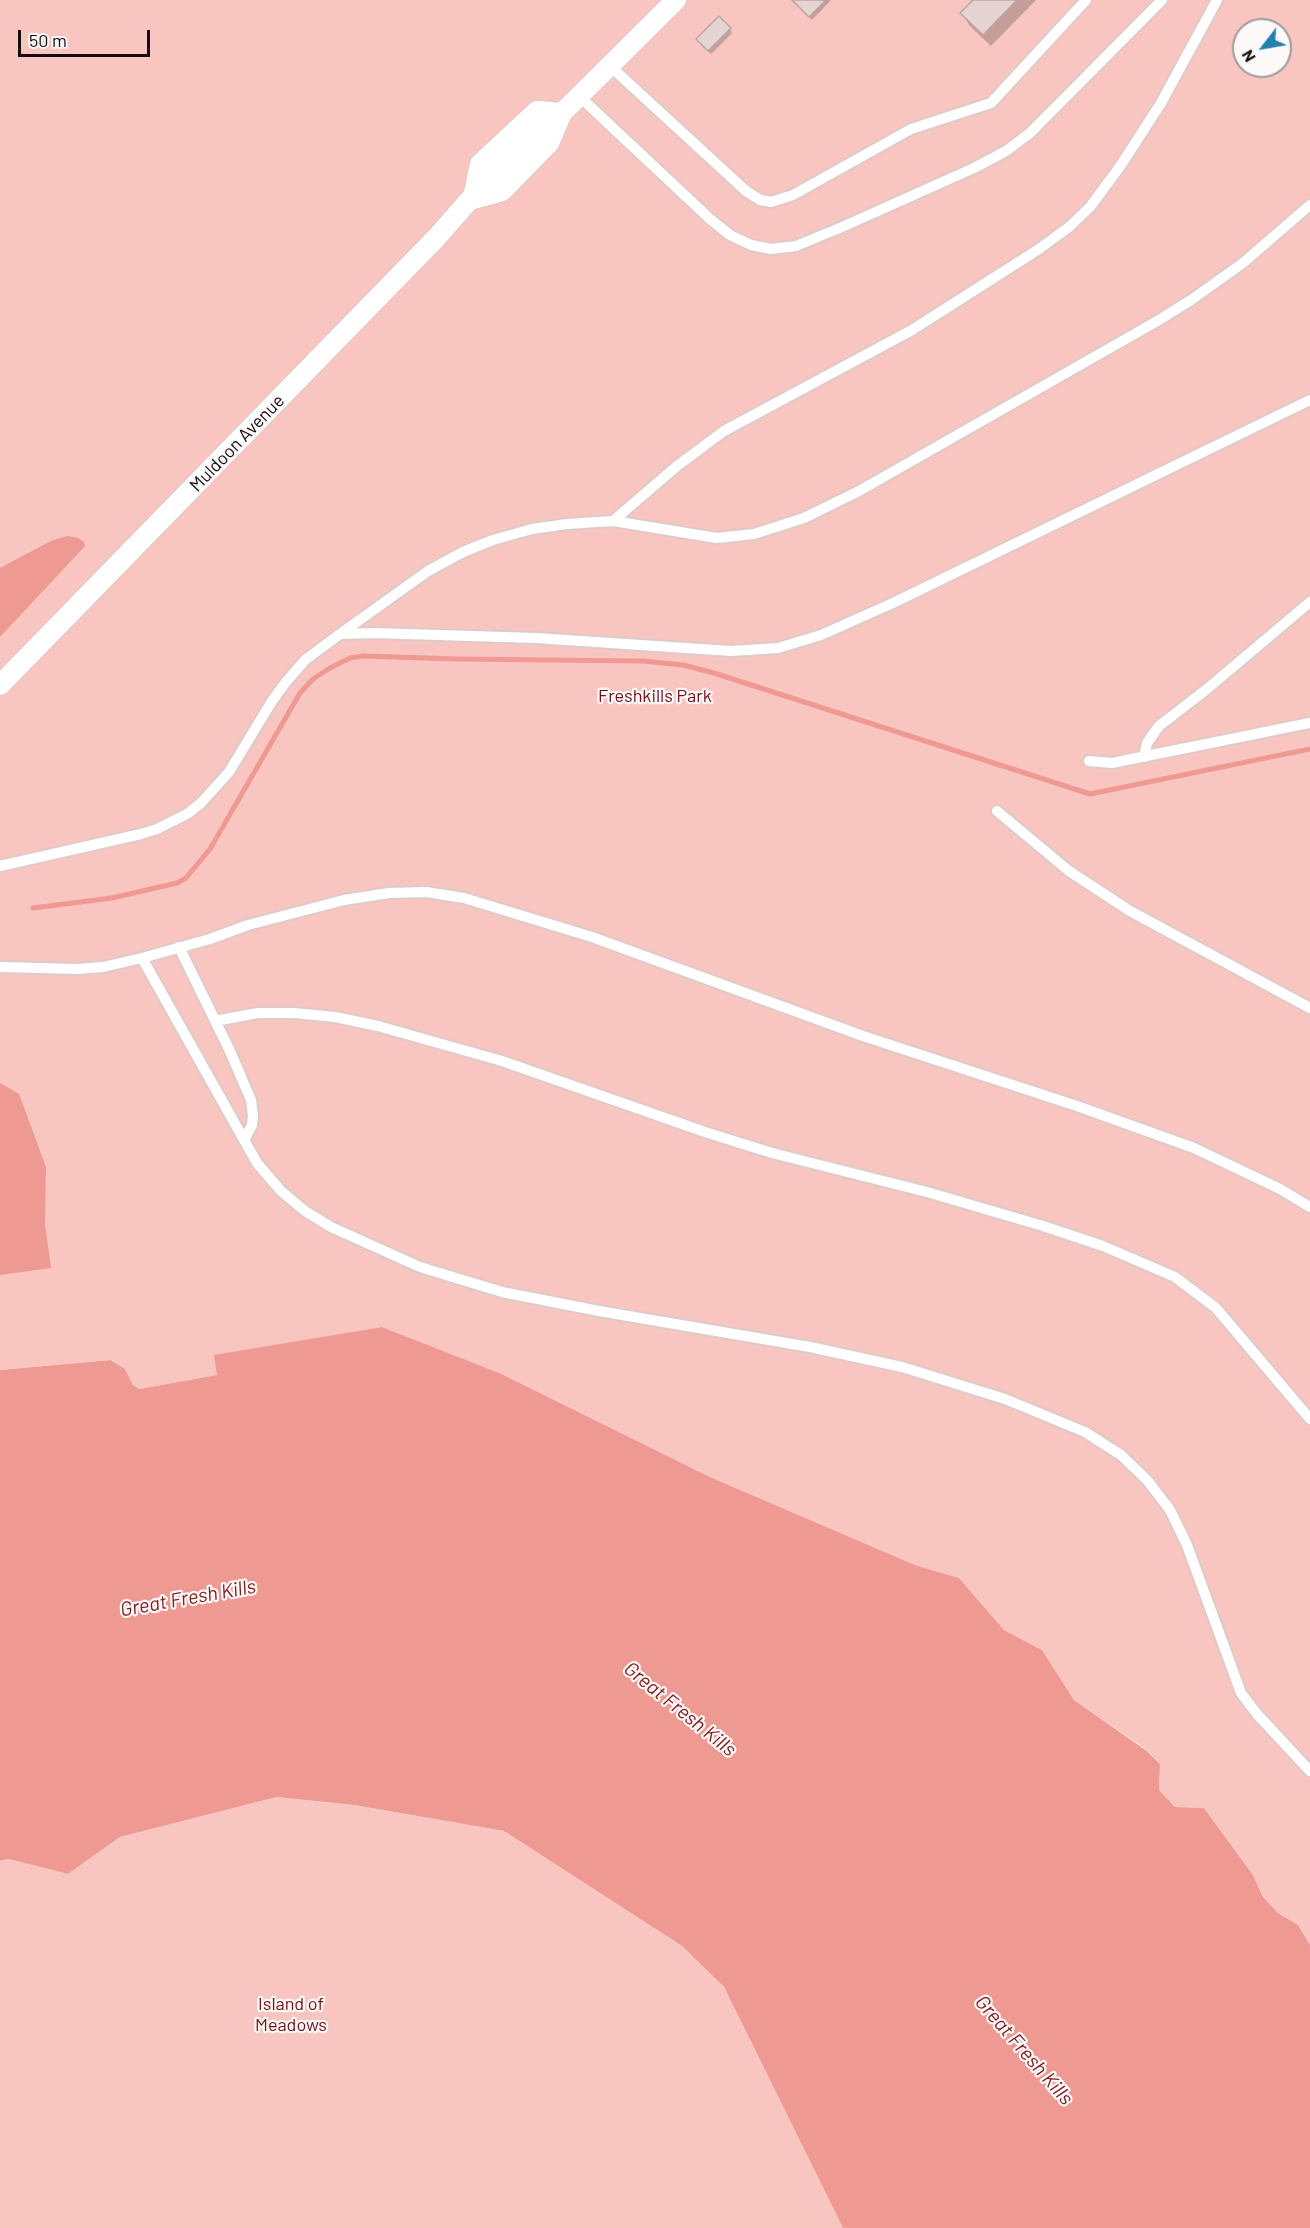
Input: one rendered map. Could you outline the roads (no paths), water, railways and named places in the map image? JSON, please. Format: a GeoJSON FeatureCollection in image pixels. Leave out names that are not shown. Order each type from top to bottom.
{"type":"FeatureCollection","features":[{"type":"Feature","properties":{"kind":"street","name":"Muldoon Avenue"},"geometry":{"type":"LineString","coordinates":[[0,685],[429,246],[494,172],[544,126],[562,113],[676,0]]}},
{"type":"Feature","properties":{"kind":"lane"},"geometry":{"type":"LineString","coordinates":[[610,66],[746,191],[760,200],[771,202],[794,195],[911,129],[991,103],[1086,0]]}},
{"type":"Feature","properties":{"kind":"lane"},"geometry":{"type":"LineString","coordinates":[[579,96],[730,235],[751,245],[771,249],[795,246],[974,168],[1006,151],[1038,126],[1162,0]]}},
{"type":"Feature","properties":{"kind":"lane"},"geometry":{"type":"LineString","coordinates":[[612,521],[677,466],[724,431],[912,330],[1039,249],[1069,227],[1090,207],[1161,104],[1217,0]]}},
{"type":"Feature","properties":{"kind":"lane"},"geometry":{"type":"LineString","coordinates":[[0,866],[141,834],[187,814],[201,803],[229,772],[272,700],[305,660],[418,577],[463,552],[532,529],[567,524],[612,521],[717,538],[754,534],[804,518],[859,491],[1159,320],[1243,263],[1310,205]]}},
{"type":"Feature","properties":{"kind":"lane"},"geometry":{"type":"LineString","coordinates":[[340,634],[536,638],[731,651],[778,648],[821,635],[893,603],[1310,400]]}},
{"type":"Feature","properties":{"kind":"lane"},"geometry":{"type":"LineString","coordinates":[[1144,757],[1147,743],[1159,726],[1310,602]]}},
{"type":"Feature","properties":{"kind":"lane"},"geometry":{"type":"LineString","coordinates":[[1089,761],[1112,763],[1310,723]]}},
{"type":"Feature","properties":{"kind":"lane"},"geometry":{"type":"LineString","coordinates":[[997,811],[1070,871],[1130,910],[1310,1008]]}},
{"type":"Feature","properties":{"kind":"lane"},"geometry":{"type":"LineString","coordinates":[[0,967],[77,969],[103,967],[141,958],[288,914],[344,900],[389,893],[426,892],[464,898],[592,937],[863,1036],[1077,1106],[1184,1144],[1280,1189],[1310,1208]]}},
{"type":"Feature","properties":{"kind":"lane"},"geometry":{"type":"LineString","coordinates":[[179,947],[251,1100],[252,1125],[244,1140]]}},
{"type":"Feature","properties":{"kind":"lane"},"geometry":{"type":"LineString","coordinates":[[141,958],[257,1163],[281,1191],[305,1211],[331,1227],[420,1267],[513,1294],[810,1347],[902,1367],[1005,1399],[1085,1432],[1121,1455],[1147,1480],[1170,1510],[1187,1545],[1241,1693],[1257,1714],[1310,1771]]}},
{"type":"Feature","properties":{"kind":"lane"},"geometry":{"type":"LineString","coordinates":[[215,1021],[249,1014],[294,1013],[335,1017],[378,1026],[502,1061],[772,1153],[927,1192],[1103,1246],[1174,1277],[1216,1308],[1310,1419]]}},
{"type":"Feature","properties":{"kind":"water"},"geometry":{"type":"Polygon","coordinates":[[[68,536],[78,538],[84,542],[85,546],[0,637],[0,568],[53,540],[68,536]]]}},
{"type":"Feature","properties":{"kind":"water"},"geometry":{"type":"Polygon","coordinates":[[[0,1083],[19,1094],[46,1167],[45,1224],[51,1268],[0,1275],[0,1083]]]}},
{"type":"Feature","properties":{"kind":"water","name":"Great Fresh Kills"},"geometry":{"type":"Polygon","coordinates":[[[382,1327],[499,1373],[710,1477],[915,1565],[959,1578],[1004,1630],[1042,1650],[1074,1700],[1147,1751],[1160,1764],[1159,1790],[1175,1807],[1204,1808],[1253,1875],[1263,1897],[1278,1913],[1298,1925],[1310,1945],[1310,2228],[843,2228],[724,1987],[682,1946],[504,1831],[354,1805],[277,1797],[120,1837],[68,1874],[8,1859],[0,1861],[0,1370],[110,1360],[125,1369],[133,1385],[139,1389],[217,1375],[214,1355],[382,1327]]]}},
{"type":"Feature","properties":{"kind":"waterway"},"geometry":{"type":"LineString","coordinates":[[33,908],[112,898],[177,883],[186,878],[210,849],[300,693],[313,679],[330,668],[350,658],[363,656],[643,661],[683,665],[1090,794],[1310,749]]}},
{"type":"Feature","properties":{"kind":"park label","name":"Freshkills Park"},"geometry":{"type":"Point","coordinates":[655,696]}},
{"type":"Feature","properties":{"kind":"park label","name":"Island of Meadows"},"geometry":{"type":"Point","coordinates":[291,2014]}}]}
